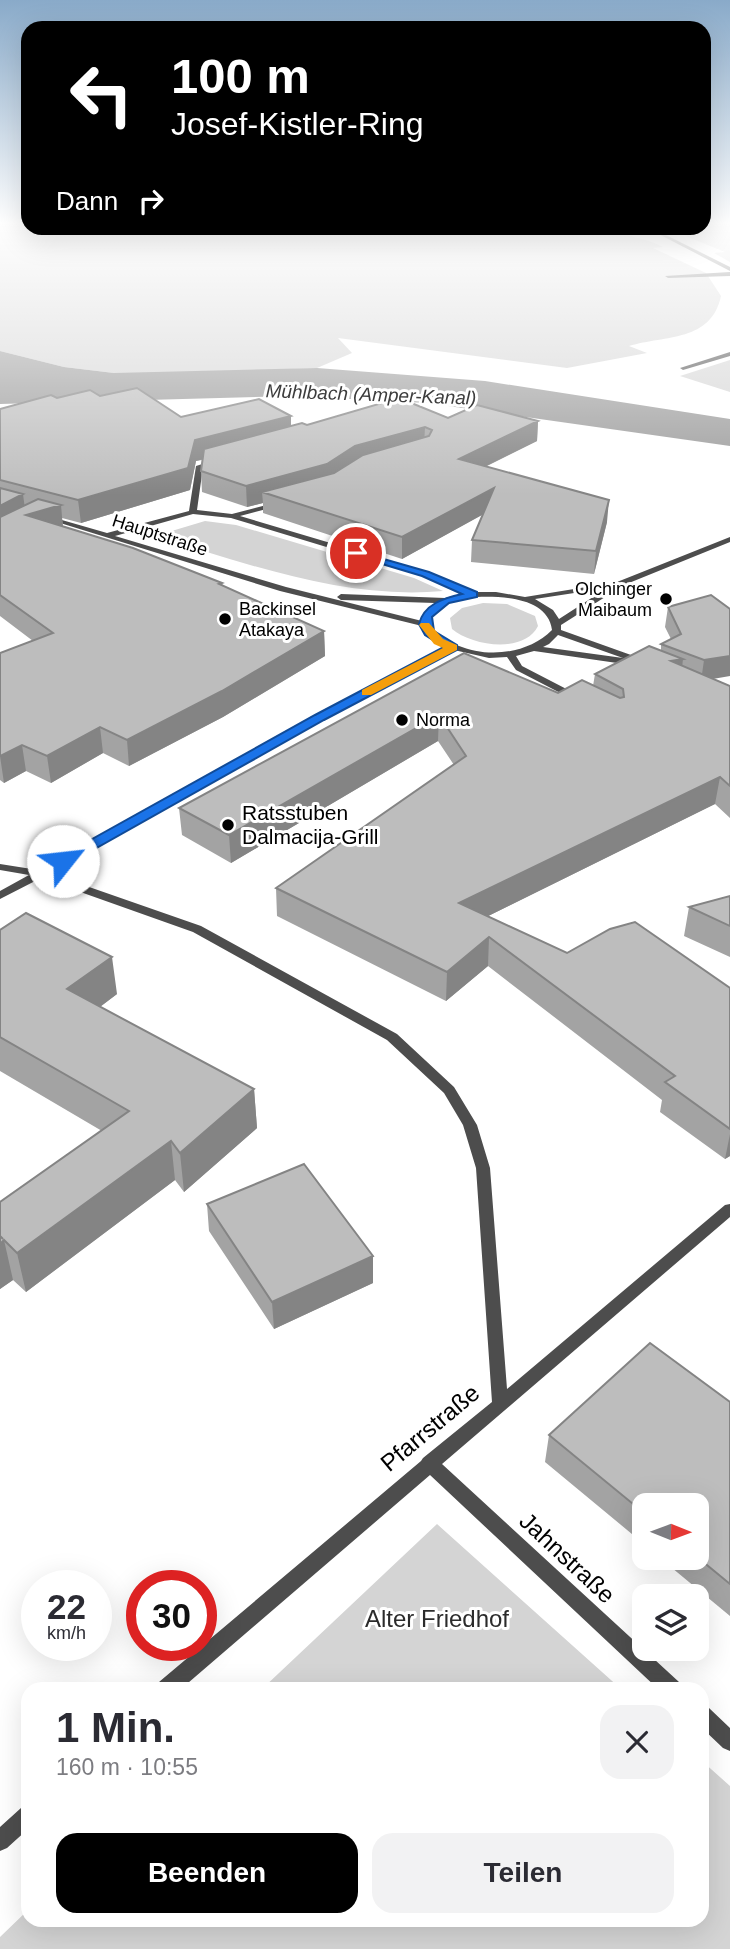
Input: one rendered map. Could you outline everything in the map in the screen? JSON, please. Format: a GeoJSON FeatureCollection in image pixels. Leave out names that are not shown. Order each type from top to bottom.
{"type":"FeatureCollection","features":[{"type":"Feature","properties":{"kind":"street"},"geometry":{"type":"LineString","coordinates":[[683,368],[730,354]]}},
{"type":"Feature","properties":{"kind":"street"},"geometry":{"type":"LineString","coordinates":[[193,512],[200,466],[225,460]]}},
{"type":"Feature","properties":{"kind":"street"},"geometry":{"type":"LineString","coordinates":[[232,516],[294,499]]}},
{"type":"Feature","properties":{"kind":"street"},"geometry":{"type":"LineString","coordinates":[[109,535],[193,512],[232,516],[425,574],[473,594],[500,594],[525,599],[547,609],[558,627],[650,665],[534,649]]}},
{"type":"Feature","properties":{"kind":"street","name":"Hauptstraße"},"geometry":{"type":"LineString","coordinates":[[40,516],[109,535],[199,565],[425,624]]}},
{"type":"Feature","properties":{"kind":"street"},"geometry":{"type":"LineString","coordinates":[[525,599],[621,583],[730,539]]}},
{"type":"Feature","properties":{"kind":"street"},"geometry":{"type":"LineString","coordinates":[[717,544],[730,551]]}},
{"type":"Feature","properties":{"kind":"street"},"geometry":{"type":"LineString","coordinates":[[446,601],[434,608],[425,624],[438,641],[453,648],[484,654],[510,654],[534,649],[549,640],[558,627],[621,583]]}},
{"type":"Feature","properties":{"kind":"street","name":"Hauptstraße"},"geometry":{"type":"LineString","coordinates":[[310,595],[446,601],[473,594]]}},
{"type":"Feature","properties":{"kind":"street"},"geometry":{"type":"LineString","coordinates":[[0,896],[320,718],[453,648]]}},
{"type":"Feature","properties":{"kind":"street"},"geometry":{"type":"LineString","coordinates":[[510,654],[519,668],[579,699]]}},
{"type":"Feature","properties":{"kind":"street"},"geometry":{"type":"LineString","coordinates":[[0,867],[40,874],[197,929],[392,1037],[449,1090],[470,1125],[483,1168],[500,1403]]}},
{"type":"Feature","properties":{"kind":"street","name":"Pfarrstraße"},"geometry":{"type":"LineString","coordinates":[[174,1682],[730,1209]]}},
{"type":"Feature","properties":{"kind":"street","name":"Jahnstraße"},"geometry":{"type":"LineString","coordinates":[[429,1463],[664,1682]]}},
{"type":"Feature","properties":{"kind":"street"},"geometry":{"type":"LineString","coordinates":[[709,1722],[730,1741]]}},
{"type":"Feature","properties":{"kind":"street"},"geometry":{"type":"LineString","coordinates":[[0,1841],[21,1822]]}},
{"type":"Feature","properties":{"kind":"green space"},"geometry":{"type":"Polygon","coordinates":[[[0,313],[715,313],[708,322],[685,334],[629,346],[647,353],[567,368],[338,338],[352,353],[317,368],[170,374],[114,373],[64,367],[0,351],[0,313]]]}},
{"type":"Feature","properties":{"kind":"green space"},"geometry":{"type":"Polygon","coordinates":[[[730,360],[730,392],[680,376],[730,360]]]}},
{"type":"Feature","properties":{"kind":"green space"},"geometry":{"type":"Polygon","coordinates":[[[205,521],[236,525],[414,578],[443,591],[406,592],[333,585],[261,568],[155,536],[205,521]]]}},
{"type":"Feature","properties":{"kind":"green space"},"geometry":{"type":"Polygon","coordinates":[[[483,603],[507,604],[535,616],[538,626],[531,635],[510,644],[472,640],[452,629],[450,618],[462,608],[483,603]]]}},
{"type":"Feature","properties":{"kind":"green space","name":"Alter Friedhof"},"geometry":{"type":"Polygon","coordinates":[[[437,1524],[613,1682],[269,1682],[437,1524]]]}},
{"type":"Feature","properties":{"kind":"green space"},"geometry":{"type":"Polygon","coordinates":[[[709,1767],[730,1786],[730,1949],[0,1949],[0,1937],[21,1917],[21,1927],[709,1927],[709,1767]]]}},
{"type":"Feature","properties":{"kind":"water","name":"Mühlbach (Amper-Kanal)"},"geometry":{"type":"Polygon","coordinates":[[[0,351],[64,367],[114,373],[317,368],[485,381],[730,419],[730,446],[427,403],[294,396],[0,404],[0,351]]]}},
{"type":"Feature","properties":{"kind":"building"},"geometry":{"type":"Polygon","coordinates":[[[137,388],[181,417],[259,399],[291,416],[195,440],[188,468],[78,500],[0,480],[0,409],[51,395],[57,398],[90,390],[100,396],[137,388]]]}},
{"type":"Feature","properties":{"kind":"building"},"geometry":{"type":"Polygon","coordinates":[[[399,398],[448,418],[477,405],[538,421],[459,459],[609,500],[596,551],[472,540],[494,488],[402,537],[262,492],[334,473],[363,455],[429,436],[432,430],[425,427],[355,446],[327,464],[246,486],[201,471],[204,449],[302,423],[307,425],[399,398]]]}},
{"type":"Feature","properties":{"kind":"building"},"geometry":{"type":"Polygon","coordinates":[[[0,488],[23,494],[0,506],[0,488]]]}},
{"type":"Feature","properties":{"kind":"building"},"geometry":{"type":"Polygon","coordinates":[[[38,499],[61,505],[26,515],[133,548],[222,583],[219,584],[324,631],[222,691],[127,740],[100,727],[47,756],[22,745],[0,756],[0,653],[53,633],[0,595],[0,517],[38,499]]]}},
{"type":"Feature","properties":{"kind":"building"},"geometry":{"type":"Polygon","coordinates":[[[711,595],[730,609],[730,656],[704,660],[661,644],[681,634],[668,607],[711,595]]]}},
{"type":"Feature","properties":{"kind":"building"},"geometry":{"type":"Polygon","coordinates":[[[649,646],[683,659],[671,661],[730,686],[730,786],[720,777],[459,903],[567,953],[610,929],[635,922],[730,988],[730,1129],[665,1082],[675,1076],[489,937],[447,972],[276,888],[466,756],[439,715],[229,835],[179,808],[464,653],[558,693],[582,680],[620,698],[624,697],[623,689],[595,674],[649,646]]]}},
{"type":"Feature","properties":{"kind":"building"},"geometry":{"type":"Polygon","coordinates":[[[730,896],[730,926],[689,907],[730,896]]]}},
{"type":"Feature","properties":{"kind":"building"},"geometry":{"type":"Polygon","coordinates":[[[26,913],[112,957],[67,989],[254,1089],[180,1153],[171,1141],[17,1253],[4,1240],[0,1244],[0,1202],[129,1111],[0,1037],[0,930],[26,913]]]}},
{"type":"Feature","properties":{"kind":"building"},"geometry":{"type":"Polygon","coordinates":[[[304,1164],[373,1256],[272,1302],[207,1204],[304,1164]]]}},
{"type":"Feature","properties":{"kind":"building"},"geometry":{"type":"Polygon","coordinates":[[[650,1343],[730,1402],[730,1584],[709,1567],[709,1493],[632,1493],[632,1503],[549,1435],[650,1343]]]}},
{"type":"Feature","properties":{"kind":"slow traffic"},"geometry":{"type":"LineString","coordinates":[[367,692],[453,648],[438,641],[425,625]]}},
{"type":"Feature","properties":{"kind":"place","name":"Olchinger Maibaum"},"geometry":{"type":"Point","coordinates":[666,599]}},
{"type":"Feature","properties":{"kind":"place","name":"Backinsel Atakaya"},"geometry":{"type":"Point","coordinates":[225,619]}},
{"type":"Feature","properties":{"kind":"place","name":"Norma"},"geometry":{"type":"Point","coordinates":[402,720]}},
{"type":"Feature","properties":{"kind":"place","name":"Ratsstuben Dalmacija-Grill"},"geometry":{"type":"Point","coordinates":[228,825]}},
{"type":"Feature","properties":{"kind":"route"},"geometry":{"type":"LineString","coordinates":[[63,861],[403,672],[453,648],[429,633],[425,624],[427,616],[446,601],[473,594],[425,574],[356,553]]}}]}
